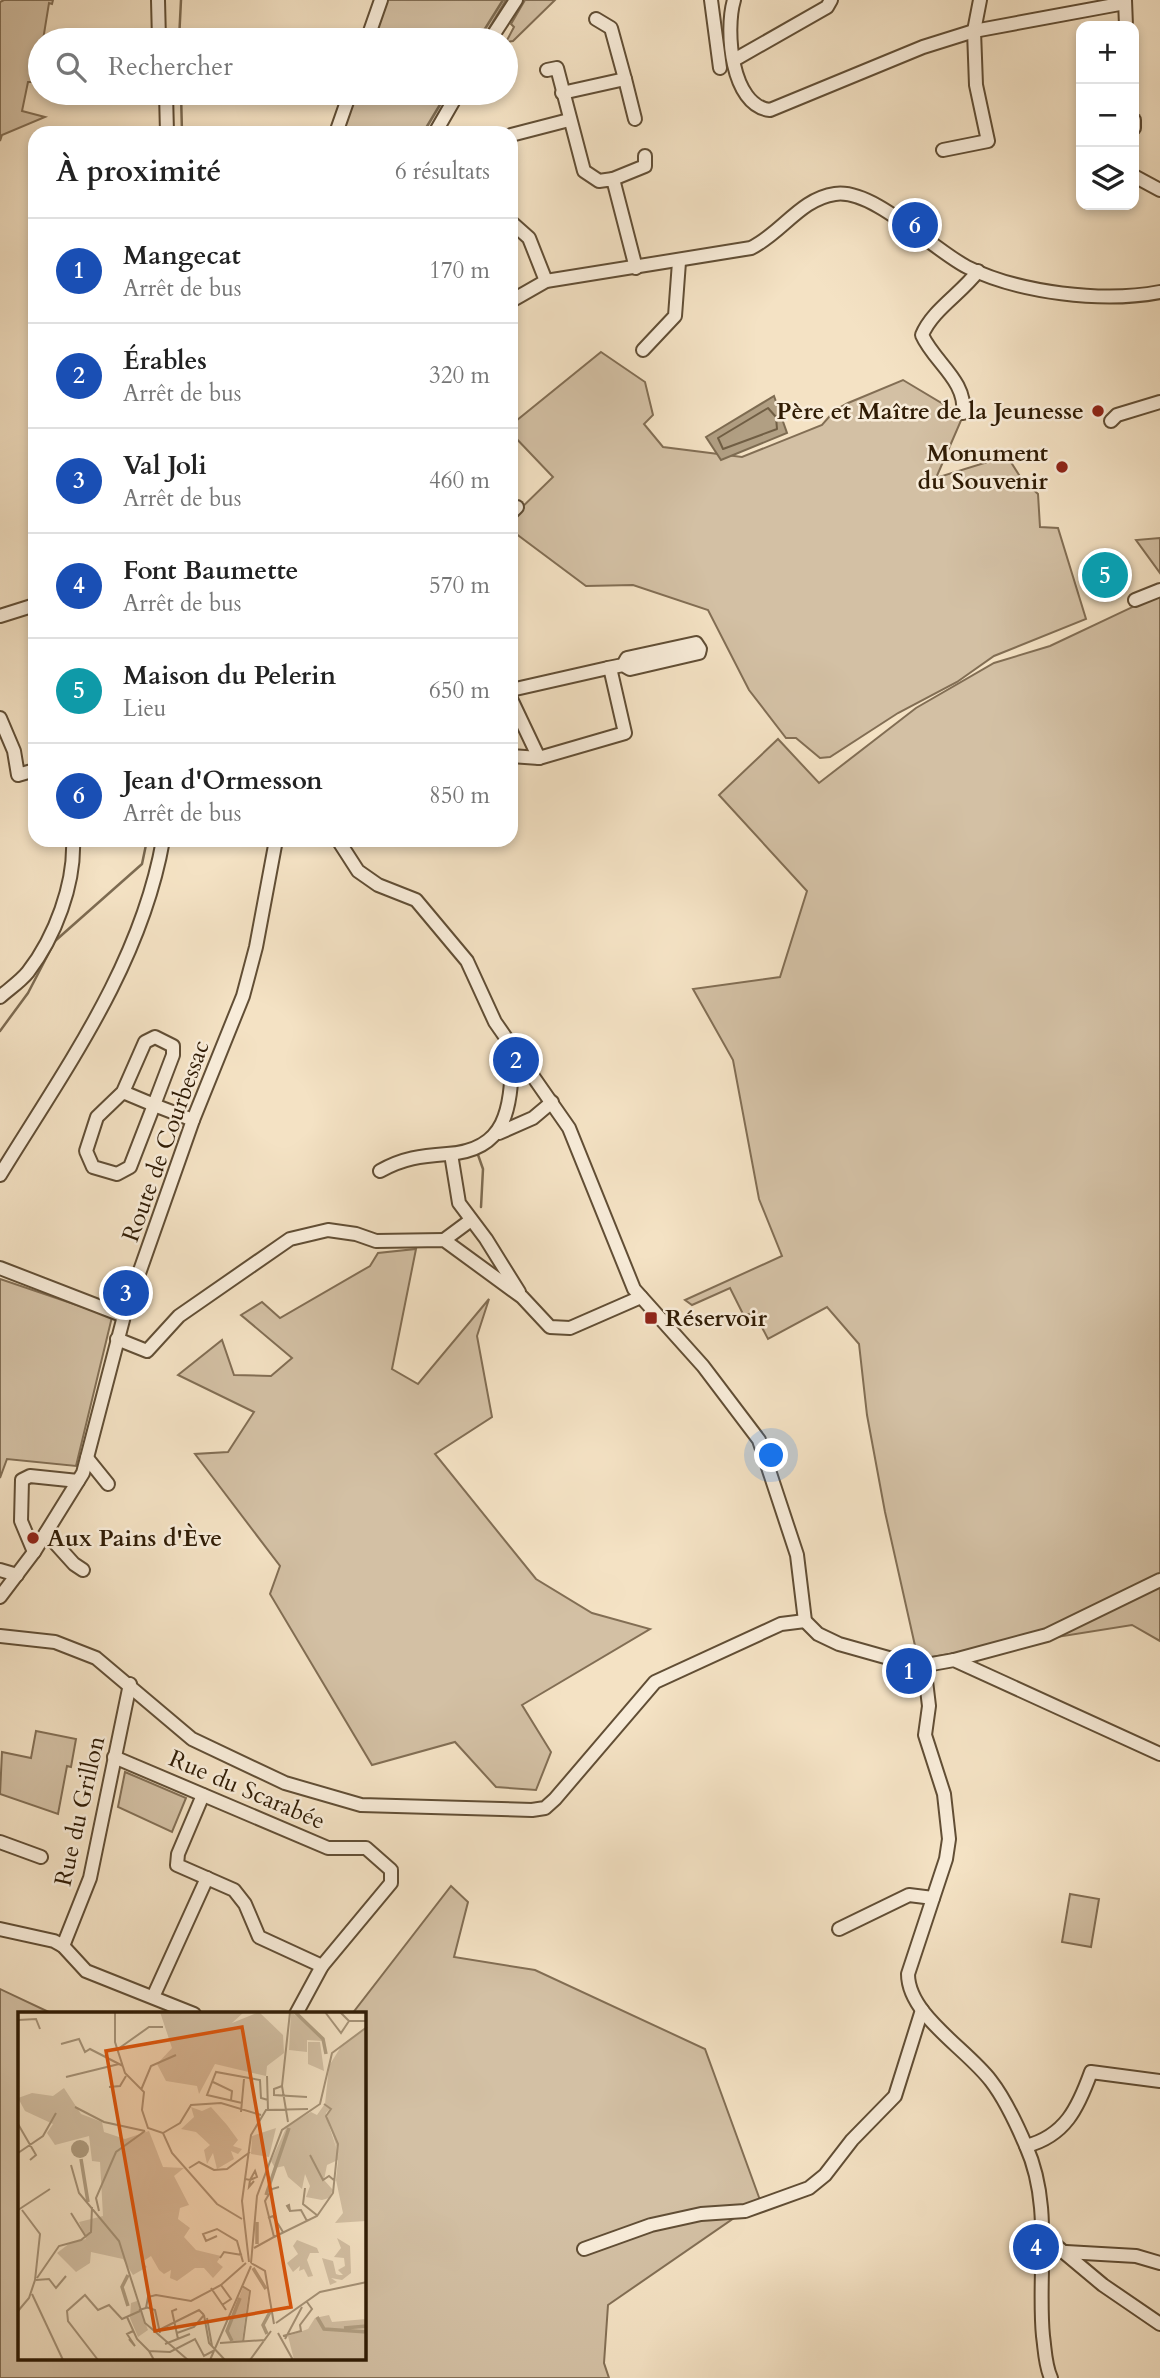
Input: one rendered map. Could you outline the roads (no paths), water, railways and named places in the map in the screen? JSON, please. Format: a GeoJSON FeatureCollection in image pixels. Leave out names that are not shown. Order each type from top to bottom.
{"type":"FeatureCollection","features":[{"type":"Feature","properties":{"kind":"street"},"geometry":{"type":"LineString","coordinates":[[158,0],[161,28]]}},
{"type":"Feature","properties":{"kind":"street"},"geometry":{"type":"LineString","coordinates":[[163,28],[164,0]]}},
{"type":"Feature","properties":{"kind":"street"},"geometry":{"type":"LineString","coordinates":[[371,28],[381,0]]}},
{"type":"Feature","properties":{"kind":"street"},"geometry":{"type":"LineString","coordinates":[[498,28],[516,0]]}},
{"type":"Feature","properties":{"kind":"street"},"geometry":{"type":"LineString","coordinates":[[710,0],[720,68]]}},
{"type":"Feature","properties":{"kind":"street"},"geometry":{"type":"LineString","coordinates":[[734,0],[736,79],[760,109],[770,110],[923,47],[974,31],[1125,1],[1126,21]]}},
{"type":"Feature","properties":{"kind":"street"},"geometry":{"type":"LineString","coordinates":[[734,60],[827,7],[831,0]]}},
{"type":"Feature","properties":{"kind":"street"},"geometry":{"type":"LineString","coordinates":[[943,150],[988,141],[976,85],[974,31],[980,0]]}},
{"type":"Feature","properties":{"kind":"street"},"geometry":{"type":"LineString","coordinates":[[596,19],[611,28],[635,119]]}},
{"type":"Feature","properties":{"kind":"street"},"geometry":{"type":"LineString","coordinates":[[547,70],[557,68],[584,171],[599,181],[612,179],[645,166],[645,156]]}},
{"type":"Feature","properties":{"kind":"street"},"geometry":{"type":"LineString","coordinates":[[562,93],[625,79]]}},
{"type":"Feature","properties":{"kind":"street"},"geometry":{"type":"LineString","coordinates":[[162,126],[163,105]]}},
{"type":"Feature","properties":{"kind":"street"},"geometry":{"type":"LineString","coordinates":[[165,105],[166,126]]}},
{"type":"Feature","properties":{"kind":"street"},"geometry":{"type":"LineString","coordinates":[[338,126],[345,105]]}},
{"type":"Feature","properties":{"kind":"street"},"geometry":{"type":"LineString","coordinates":[[439,126],[451,105]]}},
{"type":"Feature","properties":{"kind":"street"},"geometry":{"type":"LineString","coordinates":[[518,133],[569,120]]}},
{"type":"Feature","properties":{"kind":"street"},"geometry":{"type":"LineString","coordinates":[[612,179],[636,268]]}},
{"type":"Feature","properties":{"kind":"street"},"geometry":{"type":"LineString","coordinates":[[1139,179],[1160,190]]}},
{"type":"Feature","properties":{"kind":"street"},"geometry":{"type":"LineString","coordinates":[[518,297],[546,281],[679,262],[751,248],[763,243],[810,202],[823,196],[851,193],[978,271],[1051,291],[1101,296],[1160,292]]}},
{"type":"Feature","properties":{"kind":"street"},"geometry":{"type":"LineString","coordinates":[[518,228],[529,238],[546,281]]}},
{"type":"Feature","properties":{"kind":"street"},"geometry":{"type":"LineString","coordinates":[[643,350],[675,316],[679,262]]}},
{"type":"Feature","properties":{"kind":"street"},"geometry":{"type":"LineString","coordinates":[[963,413],[965,401],[958,384],[928,347],[922,335],[926,326],[965,289],[978,271]]}},
{"type":"Feature","properties":{"kind":"street"},"geometry":{"type":"LineString","coordinates":[[1114,418],[1160,402]]}},
{"type":"Feature","properties":{"kind":"street"},"geometry":{"type":"LineString","coordinates":[[1135,600],[1160,590]]}},
{"type":"Feature","properties":{"kind":"street"},"geometry":{"type":"LineString","coordinates":[[0,616],[28,607]]}},
{"type":"Feature","properties":{"kind":"street"},"geometry":{"type":"LineString","coordinates":[[518,688],[623,665],[630,668],[699,653],[700,649],[696,643],[627,658],[623,665]]}},
{"type":"Feature","properties":{"kind":"street"},"geometry":{"type":"LineString","coordinates":[[518,756],[539,758],[625,733],[608,668]]}},
{"type":"Feature","properties":{"kind":"street"},"geometry":{"type":"LineString","coordinates":[[518,714],[539,758]]}},
{"type":"Feature","properties":{"kind":"street"},"geometry":{"type":"LineString","coordinates":[[0,718],[13,751],[18,775],[28,772]]}},
{"type":"Feature","properties":{"kind":"street"},"geometry":{"type":"LineString","coordinates":[[0,997],[26,974],[49,939],[61,908],[74,855],[73,847]]}},
{"type":"Feature","properties":{"kind":"street"},"geometry":{"type":"LineString","coordinates":[[0,1175],[83,1041],[123,967],[148,907],[161,847]]}},
{"type":"Feature","properties":{"kind":"street","name":"Route de Courbessac"},"geometry":{"type":"LineString","coordinates":[[0,1597],[46,1533],[78,1481],[87,1458],[124,1316],[193,1120],[243,996],[256,947],[275,847]]}},
{"type":"Feature","properties":{"kind":"street"},"geometry":{"type":"LineString","coordinates":[[343,847],[358,871],[379,885],[416,900],[459,951],[513,1050],[569,1128],[634,1289],[703,1366],[759,1440],[797,1555],[805,1621],[818,1634],[839,1644],[910,1664],[921,1671],[929,1691],[925,1734],[949,1817],[946,1859],[908,1974],[908,1988],[922,2010],[991,2081],[1026,2146],[1036,2171],[1042,2234],[1041,2318],[1051,2378]]}},
{"type":"Feature","properties":{"kind":"street"},"geometry":{"type":"LineString","coordinates":[[155,1037],[173,1046],[173,1055],[130,1167],[117,1174],[93,1167],[86,1150],[97,1117],[123,1092],[145,1042],[155,1037]]}},
{"type":"Feature","properties":{"kind":"street"},"geometry":{"type":"LineString","coordinates":[[499,1133],[508,1108],[513,1050]]}},
{"type":"Feature","properties":{"kind":"street"},"geometry":{"type":"LineString","coordinates":[[123,1092],[193,1120]]}},
{"type":"Feature","properties":{"kind":"street"},"geometry":{"type":"LineString","coordinates":[[380,1171],[398,1161],[420,1155],[451,1154],[479,1147],[499,1133],[533,1118],[552,1102]]}},
{"type":"Feature","properties":{"kind":"street"},"geometry":{"type":"LineString","coordinates":[[451,1154],[459,1203],[522,1297]]}},
{"type":"Feature","properties":{"kind":"street"},"geometry":{"type":"LineString","coordinates":[[117,1339],[147,1351],[179,1316],[290,1239],[328,1230],[356,1234],[376,1241],[444,1240],[471,1220]]}},
{"type":"Feature","properties":{"kind":"street"},"geometry":{"type":"LineString","coordinates":[[444,1240],[522,1297],[550,1326],[570,1328],[642,1297]]}},
{"type":"Feature","properties":{"kind":"street"},"geometry":{"type":"LineString","coordinates":[[0,1268],[124,1316]]}},
{"type":"Feature","properties":{"kind":"street"},"geometry":{"type":"LineString","coordinates":[[87,1458],[108,1484]]}},
{"type":"Feature","properties":{"kind":"street"},"geometry":{"type":"LineString","coordinates":[[34,1552],[21,1521],[22,1480],[30,1476],[78,1481]]}},
{"type":"Feature","properties":{"kind":"street"},"geometry":{"type":"LineString","coordinates":[[46,1533],[74,1564],[83,1570]]}},
{"type":"Feature","properties":{"kind":"street"},"geometry":{"type":"LineString","coordinates":[[0,1570],[16,1575]]}},
{"type":"Feature","properties":{"kind":"street"},"geometry":{"type":"LineString","coordinates":[[921,1671],[932,1664],[1047,1635],[1160,1580]]}},
{"type":"Feature","properties":{"kind":"street"},"geometry":{"type":"LineString","coordinates":[[0,1636],[55,1642],[78,1649],[107,1664],[192,1739],[285,1783],[360,1805],[532,1810],[545,1808],[555,1799],[655,1682],[781,1624],[805,1621]]}},
{"type":"Feature","properties":{"kind":"street"},"geometry":{"type":"LineString","coordinates":[[954,1660],[1160,1754]]}},
{"type":"Feature","properties":{"kind":"street","name":"Rue du Grillon"},"geometry":{"type":"LineString","coordinates":[[63,1946],[90,1878],[130,1684]]}},
{"type":"Feature","properties":{"kind":"street","name":"Rue du Scarabée"},"geometry":{"type":"LineString","coordinates":[[114,1757],[328,1848],[366,1848],[391,1870],[391,1883],[322,1966],[297,2012]]}},
{"type":"Feature","properties":{"kind":"street"},"geometry":{"type":"LineString","coordinates":[[203,1795],[178,1854],[177,1865],[234,1890],[245,1904],[259,1937],[322,1966]]}},
{"type":"Feature","properties":{"kind":"street"},"geometry":{"type":"LineString","coordinates":[[0,1842],[41,1857]]}},
{"type":"Feature","properties":{"kind":"street"},"geometry":{"type":"LineString","coordinates":[[153,1997],[207,1878]]}},
{"type":"Feature","properties":{"kind":"street"},"geometry":{"type":"LineString","coordinates":[[839,1929],[909,1895],[933,1898]]}},
{"type":"Feature","properties":{"kind":"street"},"geometry":{"type":"LineString","coordinates":[[0,1929],[54,1941],[63,1946],[86,1971],[189,2012]]}},
{"type":"Feature","properties":{"kind":"street"},"geometry":{"type":"LineString","coordinates":[[584,2249],[622,2232],[701,2214],[745,2211],[809,2188],[825,2175],[852,2140],[895,2096],[922,2010]]}},
{"type":"Feature","properties":{"kind":"street"},"geometry":{"type":"LineString","coordinates":[[1026,2146],[1047,2141],[1057,2131],[1080,2103],[1091,2072],[1160,2081]]}},
{"type":"Feature","properties":{"kind":"street"},"geometry":{"type":"LineString","coordinates":[[1042,2234],[1103,2286],[1160,2324]]}},
{"type":"Feature","properties":{"kind":"street"},"geometry":{"type":"LineString","coordinates":[[1066,2252],[1089,2256],[1136,2256],[1160,2263]]}},
{"type":"Feature","properties":{"kind":"water"},"geometry":{"type":"Polygon","coordinates":[[[774,396],[787,433],[721,460],[706,437],[774,396]]]}},
{"type":"Feature","properties":{"kind":"waterway"},"geometry":{"type":"LineString","coordinates":[[180,28],[181,0]]}},
{"type":"Feature","properties":{"kind":"waterway"},"geometry":{"type":"LineString","coordinates":[[486,28],[503,0]]}},
{"type":"Feature","properties":{"kind":"waterway"},"geometry":{"type":"LineString","coordinates":[[181,105],[182,126]]}},
{"type":"Feature","properties":{"kind":"waterway"},"geometry":{"type":"LineString","coordinates":[[427,126],[440,105]]}},
{"type":"Feature","properties":{"kind":"waterway"},"geometry":{"type":"LineString","coordinates":[[0,1031],[28,993],[55,941],[142,864],[146,847]]}},
{"type":"Feature","properties":{"kind":"waterway"},"geometry":{"type":"LineString","coordinates":[[477,1152],[483,1169],[481,1207]]}},
{"type":"Feature","properties":{"kind":"place","name":"Jean d'Ormesson"},"geometry":{"type":"Point","coordinates":[915,225]}},
{"type":"Feature","properties":{"kind":"place","name":"Père et Maître de la Jeunesse"},"geometry":{"type":"Point","coordinates":[1098,411]}},
{"type":"Feature","properties":{"kind":"place","name":"Monument du Souvenir"},"geometry":{"type":"Point","coordinates":[1062,467]}},
{"type":"Feature","properties":{"kind":"place","name":"Maison du Pelerin"},"geometry":{"type":"Point","coordinates":[1105,575]}},
{"type":"Feature","properties":{"kind":"place","name":"Érables"},"geometry":{"type":"Point","coordinates":[516,1060]}},
{"type":"Feature","properties":{"kind":"place","name":"Val Joli"},"geometry":{"type":"Point","coordinates":[126,1293]}},
{"type":"Feature","properties":{"kind":"place","name":"Réservoir"},"geometry":{"type":"Point","coordinates":[651,1318]}},
{"type":"Feature","properties":{"kind":"place","name":"Aux Pains d'Ève"},"geometry":{"type":"Point","coordinates":[33,1538]}},
{"type":"Feature","properties":{"kind":"place","name":"Mangecat"},"geometry":{"type":"Point","coordinates":[909,1671]}},
{"type":"Feature","properties":{"kind":"place","name":"Font Baumette"},"geometry":{"type":"Point","coordinates":[1036,2247]}}]}
